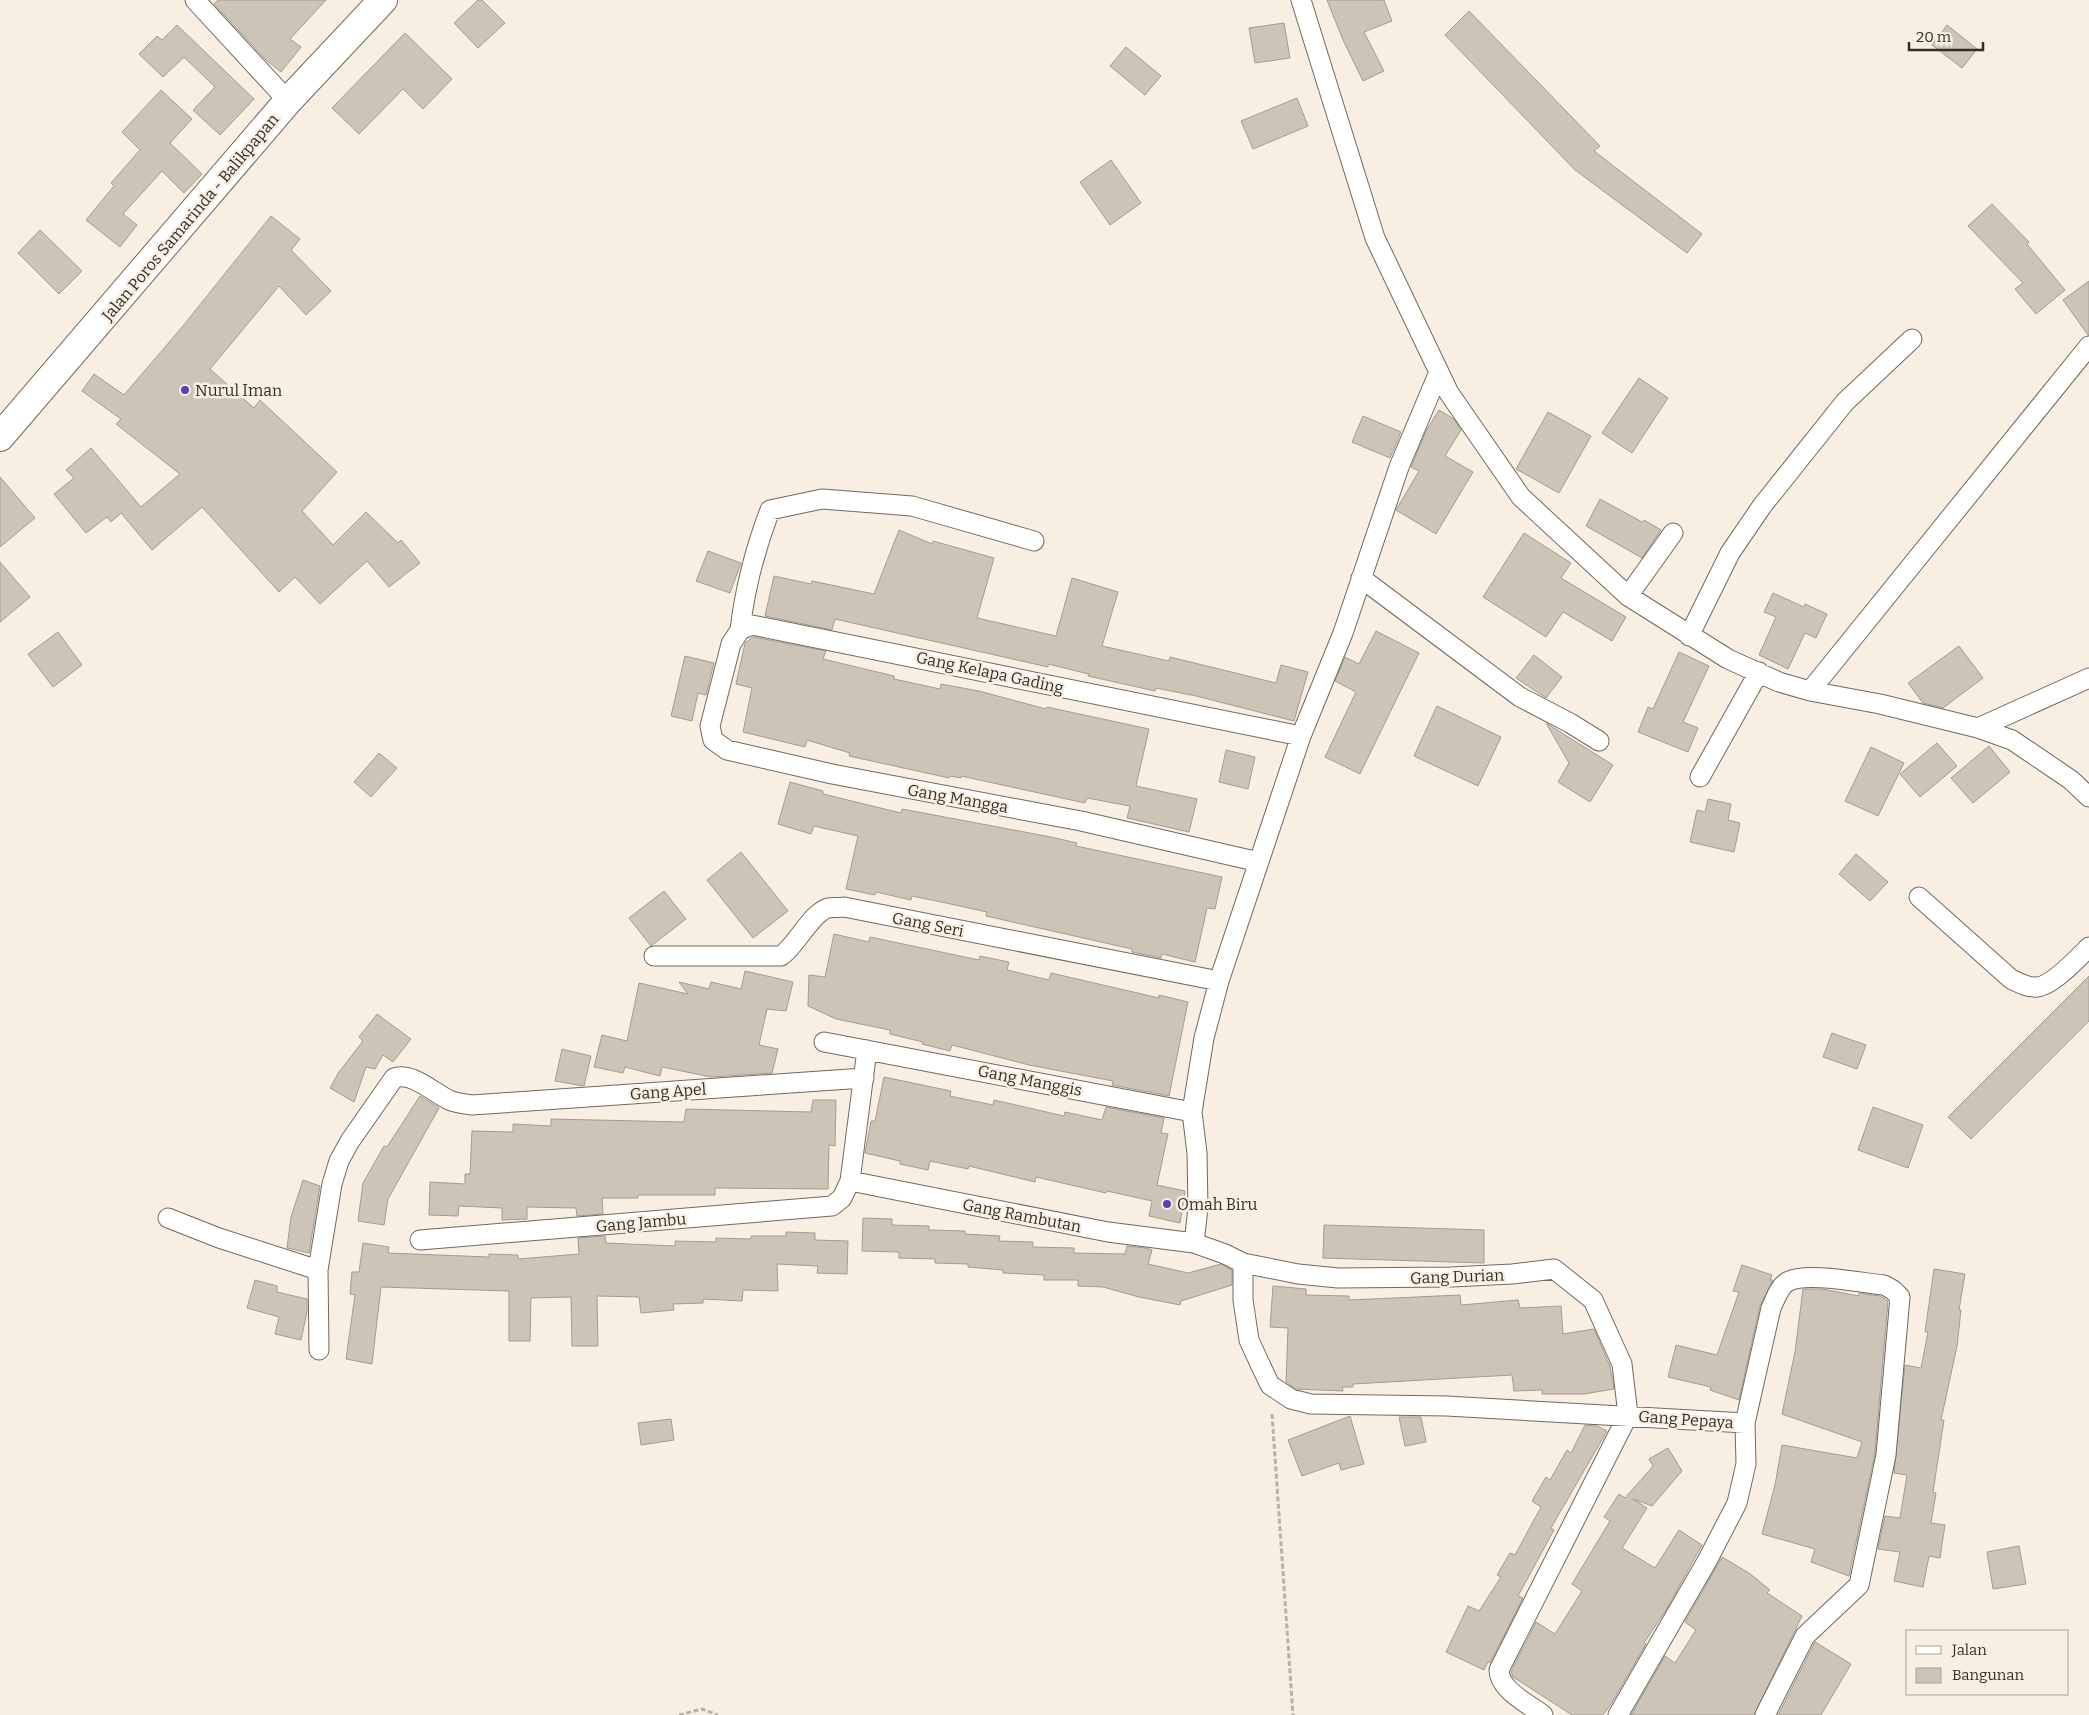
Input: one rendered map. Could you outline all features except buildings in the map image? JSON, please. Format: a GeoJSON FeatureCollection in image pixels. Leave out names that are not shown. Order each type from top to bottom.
{"type":"FeatureCollection","features":[{"type":"Feature","properties":{"kind":"highway","name":"Jalan Poros Samarinda - Balikpapan"},"geometry":{"type":"LineString","coordinates":[[0,437],[288,101],[382,0]]}},
{"type":"Feature","properties":{"kind":"street"},"geometry":{"type":"LineString","coordinates":[[195,0],[288,101]]}},
{"type":"Feature","properties":{"kind":"street"},"geometry":{"type":"LineString","coordinates":[[1301,0],[1375,238],[1449,393],[1521,497],[1628,596],[1728,659],[1779,682],[1810,691],[1880,704],[1978,728],[2012,740],[2071,780],[2089,797]]}},
{"type":"Feature","properties":{"kind":"street"},"geometry":{"type":"LineString","coordinates":[[1689,636],[1730,553],[1762,506],[1846,402],[1912,339]]}},
{"type":"Feature","properties":{"kind":"street"},"geometry":{"type":"LineString","coordinates":[[1810,691],[2089,346]]}},
{"type":"Feature","properties":{"kind":"street"},"geometry":{"type":"LineString","coordinates":[[1194,1243],[1198,1208],[1197,1153],[1192,1112],[1204,1038],[1219,981],[1301,736],[1343,633],[1398,467],[1439,372]]}},
{"type":"Feature","properties":{"kind":"street"},"geometry":{"type":"LineString","coordinates":[[740,630],[746,588],[760,536],[770,510],[822,499],[912,506],[1034,541]]}},
{"type":"Feature","properties":{"kind":"street"},"geometry":{"type":"LineString","coordinates":[[1628,596],[1673,533]]}},
{"type":"Feature","properties":{"kind":"street"},"geometry":{"type":"LineString","coordinates":[[1362,578],[1520,697],[1570,723],[1598,741]]}},
{"type":"Feature","properties":{"kind":"street","name":"Gang Kelapa Gading"},"geometry":{"type":"LineString","coordinates":[[740,630],[752,625],[1301,736]]}},
{"type":"Feature","properties":{"kind":"street","name":"Gang Mangga"},"geometry":{"type":"LineString","coordinates":[[740,630],[731,644],[710,726],[714,740],[727,750],[832,774],[1081,820],[1259,862]]}},
{"type":"Feature","properties":{"kind":"street"},"geometry":{"type":"LineString","coordinates":[[1700,777],[1759,672]]}},
{"type":"Feature","properties":{"kind":"street"},"geometry":{"type":"LineString","coordinates":[[1978,728],[2089,678]]}},
{"type":"Feature","properties":{"kind":"street"},"geometry":{"type":"LineString","coordinates":[[1919,897],[2011,979],[2027,986],[2039,988],[2051,981],[2089,947]]}},
{"type":"Feature","properties":{"kind":"street","name":"Gang Seri"},"geometry":{"type":"LineString","coordinates":[[654,956],[780,956],[790,949],[817,915],[827,909],[844,907],[1219,981]]}},
{"type":"Feature","properties":{"kind":"street","name":"Gang Manggis"},"geometry":{"type":"LineString","coordinates":[[824,1042],[1192,1112]]}},
{"type":"Feature","properties":{"kind":"street"},"geometry":{"type":"LineString","coordinates":[[850,1181],[854,1134],[867,1050]]}},
{"type":"Feature","properties":{"kind":"street","name":"Gang Apel"},"geometry":{"type":"LineString","coordinates":[[318,1270],[332,1184],[338,1161],[394,1078],[400,1076],[412,1079],[448,1099],[472,1105],[864,1078]]}},
{"type":"Feature","properties":{"kind":"street","name":"Gang Jambu"},"geometry":{"type":"LineString","coordinates":[[420,1240],[832,1206],[842,1198],[850,1181]]}},
{"type":"Feature","properties":{"kind":"street","name":"Gang Rambutan"},"geometry":{"type":"LineString","coordinates":[[850,1181],[1108,1232],[1194,1243]]}},
{"type":"Feature","properties":{"kind":"street"},"geometry":{"type":"LineString","coordinates":[[168,1218],[228,1241],[318,1270],[319,1350]]}},
{"type":"Feature","properties":{"kind":"street","name":"Gang Durian"},"geometry":{"type":"LineString","coordinates":[[1194,1243],[1225,1254],[1243,1263],[1298,1274],[1338,1278],[1451,1277],[1512,1274],[1554,1269],[1593,1300],[1622,1364],[1628,1415]]}},
{"type":"Feature","properties":{"kind":"street"},"geometry":{"type":"LineString","coordinates":[[1243,1263],[1243,1300],[1248,1340],[1270,1386]]}},
{"type":"Feature","properties":{"kind":"street"},"geometry":{"type":"LineString","coordinates":[[1618,1715],[1708,1561],[1737,1503],[1746,1464],[1745,1423],[1771,1308],[1780,1291],[1787,1282],[1804,1277],[1884,1286],[1893,1290],[1900,1297],[1886,1454],[1859,1585],[1805,1636],[1765,1715]]}},
{"type":"Feature","properties":{"kind":"street","name":"Gang Pepaya"},"geometry":{"type":"LineString","coordinates":[[1270,1386],[1290,1399],[1311,1404],[1447,1406],[1745,1423]]}},
{"type":"Feature","properties":{"kind":"street"},"geometry":{"type":"LineString","coordinates":[[1543,1715],[1501,1682],[1499,1670],[1628,1415]]}},
{"type":"Feature","properties":{"kind":"path"},"geometry":{"type":"LineString","coordinates":[[1270,1386],[1293,1715]]}},
{"type":"Feature","properties":{"kind":"path"},"geometry":{"type":"LineString","coordinates":[[679,1715],[702,1709],[718,1715]]}},
{"type":"Feature","properties":{"kind":"place","name":"Nurul Iman"},"geometry":{"type":"Point","coordinates":[185,390]}},
{"type":"Feature","properties":{"kind":"place","name":"Omah Biru"},"geometry":{"type":"Point","coordinates":[1167,1204]}}]}
